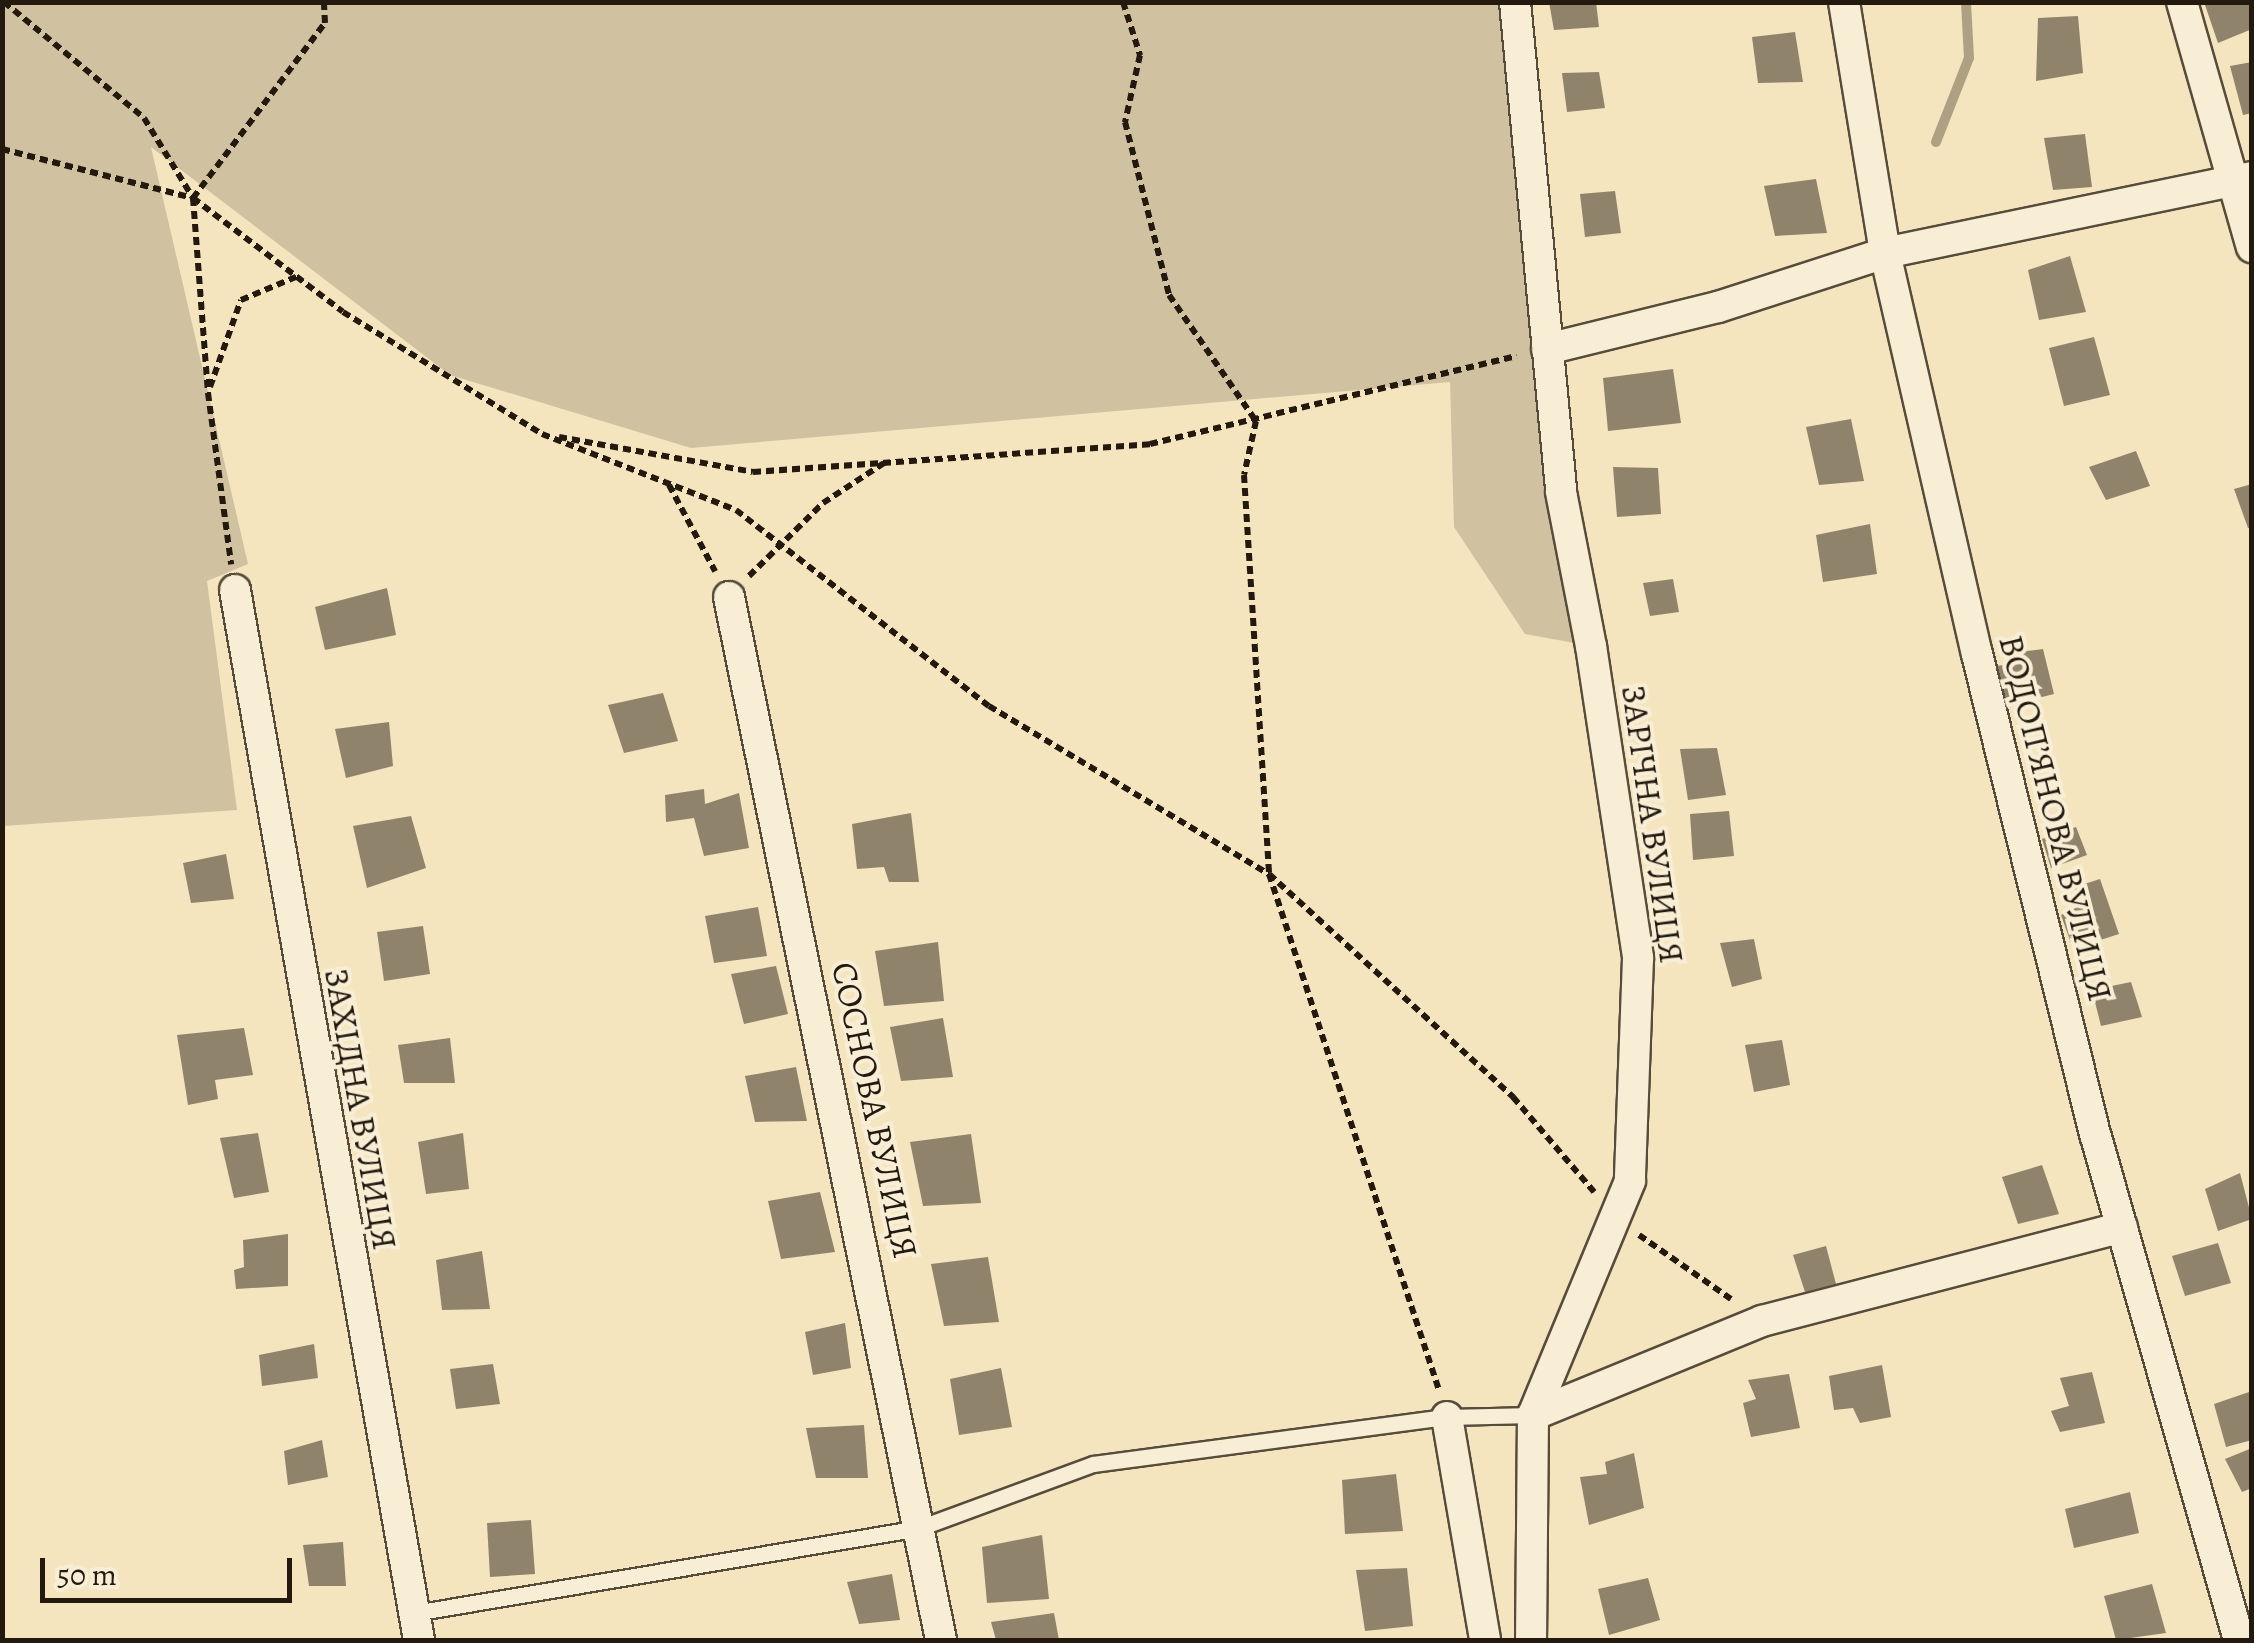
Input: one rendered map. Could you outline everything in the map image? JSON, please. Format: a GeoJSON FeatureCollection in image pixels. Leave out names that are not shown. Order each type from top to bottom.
{"type":"FeatureCollection","features":[{"type":"Feature","properties":{"kind":"street","name":"ЗАРІЧНА ВУЛИЦЯ"},"geometry":{"type":"LineString","coordinates":[[1515,2],[1561,492],[1592,646],[1638,958],[1630,1181],[1532,1414],[1531,1640]]}},
{"type":"Feature","properties":{"kind":"street","name":"ВОДОП’ЯНОВА ВУЛИЦЯ"},"geometry":{"type":"LineString","coordinates":[[1844,2],[1885,253],[1977,654],[2122,1227],[2239,1640]]}},
{"type":"Feature","properties":{"kind":"street"},"geometry":{"type":"LineString","coordinates":[[2182,2],[2241,179],[2252,247]]}},
{"type":"Feature","properties":{"kind":"street"},"geometry":{"type":"LineString","coordinates":[[1547,349],[1718,307],[1885,253],[2241,179]]}},
{"type":"Feature","properties":{"kind":"street","name":"ЗАХІДНА ВУЛИЦЯ"},"geometry":{"type":"LineString","coordinates":[[234,590],[412,1633]]}},
{"type":"Feature","properties":{"kind":"street","name":"СОСНОВА ВУЛИЦЯ"},"geometry":{"type":"LineString","coordinates":[[729,596],[941,1640]]}},
{"type":"Feature","properties":{"kind":"street"},"geometry":{"type":"LineString","coordinates":[[1532,1414],[1762,1321],[2122,1227]]}},
{"type":"Feature","properties":{"kind":"street"},"geometry":{"type":"LineString","coordinates":[[1448,1417],[1485,1640]]}},
{"type":"Feature","properties":{"kind":"lane"},"geometry":{"type":"LineString","coordinates":[[412,1633],[920,1528],[1094,1464],[1448,1417],[1532,1414]]}},
{"type":"Feature","properties":{"kind":"path"},"geometry":{"type":"LineString","coordinates":[[4,2],[144,118],[194,198],[296,276],[542,434],[736,510],[989,706],[1269,874],[1513,1097],[1615,1218],[1762,1321]]}},
{"type":"Feature","properties":{"kind":"path"},"geometry":{"type":"LineString","coordinates":[[234,590],[208,393],[194,198],[326,23],[324,2]]}},
{"type":"Feature","properties":{"kind":"path"},"geometry":{"type":"LineString","coordinates":[[1123,2],[1140,55],[1125,122],[1169,295],[1256,421],[1244,475],[1269,874],[1448,1417]]}},
{"type":"Feature","properties":{"kind":"path"},"geometry":{"type":"LineString","coordinates":[[2,149],[194,198]]}},
{"type":"Feature","properties":{"kind":"path"},"geometry":{"type":"LineString","coordinates":[[208,393],[241,300],[296,276]]}},
{"type":"Feature","properties":{"kind":"path"},"geometry":{"type":"LineString","coordinates":[[542,434],[754,472],[1150,444],[1547,349]]}},
{"type":"Feature","properties":{"kind":"path"},"geometry":{"type":"LineString","coordinates":[[667,483],[729,596],[822,502],[885,462]]}},
{"type":"Feature","properties":{"kind":"shaded area"},"geometry":{"type":"Polygon","coordinates":[[[3,3],[1515,3],[1591,646],[1525,634],[1454,527],[1450,382],[691,448],[450,375],[151,147],[248,564],[207,581],[237,810],[3,826],[3,3]]]}},
{"type":"Feature","properties":{"kind":"building"},"geometry":{"type":"Polygon","coordinates":[[[1549,2],[1596,2],[1599,27],[1554,30],[1549,2]]]}},
{"type":"Feature","properties":{"kind":"building"},"geometry":{"type":"Polygon","coordinates":[[[2204,2],[2252,2],[2252,29],[2218,43],[2204,2]]]}},
{"type":"Feature","properties":{"kind":"building"},"geometry":{"type":"Polygon","coordinates":[[[2078,16],[2083,73],[2036,81],[2038,18],[2078,16]]]}},
{"type":"Feature","properties":{"kind":"building"},"geometry":{"type":"Polygon","coordinates":[[[1795,32],[1803,82],[1758,83],[1752,37],[1795,32]]]}},
{"type":"Feature","properties":{"kind":"building"},"geometry":{"type":"Polygon","coordinates":[[[2252,62],[2252,113],[2243,115],[2230,66],[2252,62]]]}},
{"type":"Feature","properties":{"kind":"building"},"geometry":{"type":"Polygon","coordinates":[[[1599,72],[1605,108],[1567,112],[1562,73],[1599,72]]]}},
{"type":"Feature","properties":{"kind":"building"},"geometry":{"type":"Polygon","coordinates":[[[2085,134],[2092,187],[2053,190],[2044,138],[2085,134]]]}},
{"type":"Feature","properties":{"kind":"building"},"geometry":{"type":"Polygon","coordinates":[[[1816,179],[1827,233],[1775,236],[1764,186],[1816,179]]]}},
{"type":"Feature","properties":{"kind":"building"},"geometry":{"type":"Polygon","coordinates":[[[1615,191],[1621,233],[1585,237],[1580,194],[1615,191]]]}},
{"type":"Feature","properties":{"kind":"building"},"geometry":{"type":"Polygon","coordinates":[[[2070,256],[2086,312],[2039,320],[2028,270],[2070,256]]]}},
{"type":"Feature","properties":{"kind":"building"},"geometry":{"type":"Polygon","coordinates":[[[2094,337],[2110,395],[2064,406],[2049,348],[2094,337]]]}},
{"type":"Feature","properties":{"kind":"building"},"geometry":{"type":"Polygon","coordinates":[[[1673,369],[1681,423],[1608,431],[1603,378],[1673,369]]]}},
{"type":"Feature","properties":{"kind":"building"},"geometry":{"type":"Polygon","coordinates":[[[1851,419],[1864,481],[1819,485],[1806,427],[1851,419]]]}},
{"type":"Feature","properties":{"kind":"building"},"geometry":{"type":"Polygon","coordinates":[[[2136,451],[2150,486],[2106,500],[2089,467],[2136,451]]]}},
{"type":"Feature","properties":{"kind":"building"},"geometry":{"type":"Polygon","coordinates":[[[1613,467],[1658,468],[1661,514],[1617,517],[1613,467]]]}},
{"type":"Feature","properties":{"kind":"building"},"geometry":{"type":"Polygon","coordinates":[[[2252,484],[2252,527],[2248,528],[2234,489],[2252,484]]]}},
{"type":"Feature","properties":{"kind":"building"},"geometry":{"type":"Polygon","coordinates":[[[1870,524],[1877,574],[1823,582],[1816,535],[1870,524]]]}},
{"type":"Feature","properties":{"kind":"building"},"geometry":{"type":"Polygon","coordinates":[[[1673,579],[1679,612],[1650,616],[1643,583],[1673,579]]]}},
{"type":"Feature","properties":{"kind":"building"},"geometry":{"type":"Polygon","coordinates":[[[387,588],[396,635],[325,650],[315,607],[387,588]]]}},
{"type":"Feature","properties":{"kind":"building"},"geometry":{"type":"Polygon","coordinates":[[[2043,649],[2054,694],[2001,707],[1994,666],[2018,664],[2019,652],[2043,649]]]}},
{"type":"Feature","properties":{"kind":"building"},"geometry":{"type":"Polygon","coordinates":[[[663,693],[678,741],[624,753],[608,705],[663,693]]]}},
{"type":"Feature","properties":{"kind":"building"},"geometry":{"type":"Polygon","coordinates":[[[389,722],[393,766],[346,778],[335,729],[389,722]]]}},
{"type":"Feature","properties":{"kind":"building"},"geometry":{"type":"Polygon","coordinates":[[[1717,748],[1726,795],[1688,800],[1680,749],[1717,748]]]}},
{"type":"Feature","properties":{"kind":"building"},"geometry":{"type":"Polygon","coordinates":[[[704,789],[705,804],[739,793],[749,848],[704,856],[694,818],[666,822],[665,795],[704,789]]]}},
{"type":"Feature","properties":{"kind":"building"},"geometry":{"type":"Polygon","coordinates":[[[1729,811],[1734,856],[1693,860],[1690,814],[1729,811]]]}},
{"type":"Feature","properties":{"kind":"building"},"geometry":{"type":"Polygon","coordinates":[[[911,813],[919,882],[889,882],[884,867],[857,869],[852,824],[911,813]]]}},
{"type":"Feature","properties":{"kind":"building"},"geometry":{"type":"Polygon","coordinates":[[[411,816],[426,868],[367,888],[353,826],[411,816]]]}},
{"type":"Feature","properties":{"kind":"building"},"geometry":{"type":"Polygon","coordinates":[[[2076,827],[2087,855],[2051,868],[2042,839],[2076,827]]]}},
{"type":"Feature","properties":{"kind":"building"},"geometry":{"type":"Polygon","coordinates":[[[226,854],[234,899],[191,903],[183,863],[226,854]]]}},
{"type":"Feature","properties":{"kind":"building"},"geometry":{"type":"Polygon","coordinates":[[[2100,879],[2119,934],[2073,949],[2061,915],[2080,906],[2075,887],[2100,879]]]}},
{"type":"Feature","properties":{"kind":"building"},"geometry":{"type":"Polygon","coordinates":[[[758,907],[767,956],[714,963],[705,916],[758,907]]]}},
{"type":"Feature","properties":{"kind":"building"},"geometry":{"type":"Polygon","coordinates":[[[423,926],[430,974],[384,981],[377,932],[423,926]]]}},
{"type":"Feature","properties":{"kind":"building"},"geometry":{"type":"Polygon","coordinates":[[[1754,939],[1762,979],[1732,987],[1720,943],[1754,939]]]}},
{"type":"Feature","properties":{"kind":"building"},"geometry":{"type":"Polygon","coordinates":[[[938,942],[944,1001],[884,1006],[875,951],[938,942]]]}},
{"type":"Feature","properties":{"kind":"building"},"geometry":{"type":"Polygon","coordinates":[[[776,966],[788,1014],[744,1024],[731,974],[776,966]]]}},
{"type":"Feature","properties":{"kind":"building"},"geometry":{"type":"Polygon","coordinates":[[[2131,982],[2142,1017],[2101,1026],[2092,990],[2131,982]]]}},
{"type":"Feature","properties":{"kind":"building"},"geometry":{"type":"Polygon","coordinates":[[[943,1018],[953,1077],[901,1081],[890,1027],[943,1018]]]}},
{"type":"Feature","properties":{"kind":"building"},"geometry":{"type":"Polygon","coordinates":[[[244,1028],[253,1075],[215,1080],[218,1099],[188,1105],[177,1035],[244,1028]]]}},
{"type":"Feature","properties":{"kind":"building"},"geometry":{"type":"Polygon","coordinates":[[[450,1038],[455,1083],[404,1083],[398,1045],[450,1038]]]}},
{"type":"Feature","properties":{"kind":"building"},"geometry":{"type":"Polygon","coordinates":[[[1782,1040],[1790,1085],[1754,1092],[1745,1045],[1782,1040]]]}},
{"type":"Feature","properties":{"kind":"building"},"geometry":{"type":"Polygon","coordinates":[[[796,1067],[807,1121],[755,1122],[745,1076],[796,1067]]]}},
{"type":"Feature","properties":{"kind":"building"},"geometry":{"type":"Polygon","coordinates":[[[258,1133],[269,1192],[234,1198],[220,1138],[258,1133]]]}},
{"type":"Feature","properties":{"kind":"building"},"geometry":{"type":"Polygon","coordinates":[[[463,1133],[469,1189],[426,1194],[418,1142],[463,1133]]]}},
{"type":"Feature","properties":{"kind":"building"},"geometry":{"type":"Polygon","coordinates":[[[971,1134],[981,1203],[923,1206],[910,1142],[971,1134]]]}},
{"type":"Feature","properties":{"kind":"building"},"geometry":{"type":"Polygon","coordinates":[[[2042,1165],[2059,1214],[2018,1224],[2002,1177],[2042,1165]]]}},
{"type":"Feature","properties":{"kind":"building"},"geometry":{"type":"Polygon","coordinates":[[[2240,1173],[2252,1219],[2218,1231],[2205,1189],[2240,1173]]]}},
{"type":"Feature","properties":{"kind":"building"},"geometry":{"type":"Polygon","coordinates":[[[820,1192],[835,1252],[781,1259],[768,1201],[820,1192]]]}},
{"type":"Feature","properties":{"kind":"building"},"geometry":{"type":"Polygon","coordinates":[[[288,1234],[288,1286],[236,1289],[234,1270],[244,1267],[243,1240],[288,1234]]]}},
{"type":"Feature","properties":{"kind":"building"},"geometry":{"type":"Polygon","coordinates":[[[2218,1243],[2231,1283],[2185,1296],[2172,1256],[2218,1243]]]}},
{"type":"Feature","properties":{"kind":"building"},"geometry":{"type":"Polygon","coordinates":[[[1826,1246],[1836,1284],[1805,1292],[1793,1255],[1826,1246]]]}},
{"type":"Feature","properties":{"kind":"building"},"geometry":{"type":"Polygon","coordinates":[[[482,1251],[490,1309],[442,1310],[436,1260],[482,1251]]]}},
{"type":"Feature","properties":{"kind":"building"},"geometry":{"type":"Polygon","coordinates":[[[988,1257],[999,1322],[944,1326],[931,1264],[988,1257]]]}},
{"type":"Feature","properties":{"kind":"building"},"geometry":{"type":"Polygon","coordinates":[[[845,1323],[851,1368],[813,1375],[805,1332],[845,1323]]]}},
{"type":"Feature","properties":{"kind":"building"},"geometry":{"type":"Polygon","coordinates":[[[314,1344],[318,1378],[262,1386],[259,1355],[314,1344]]]}},
{"type":"Feature","properties":{"kind":"building"},"geometry":{"type":"Polygon","coordinates":[[[493,1364],[500,1404],[456,1409],[450,1369],[493,1364]]]}},
{"type":"Feature","properties":{"kind":"building"},"geometry":{"type":"Polygon","coordinates":[[[1882,1365],[1891,1417],[1860,1423],[1853,1408],[1834,1410],[1829,1376],[1882,1365]]]}},
{"type":"Feature","properties":{"kind":"building"},"geometry":{"type":"Polygon","coordinates":[[[1001,1368],[1012,1427],[959,1435],[950,1379],[1001,1368]]]}},
{"type":"Feature","properties":{"kind":"building"},"geometry":{"type":"Polygon","coordinates":[[[2092,1372],[2105,1423],[2060,1432],[2051,1411],[2069,1406],[2060,1378],[2092,1372]]]}},
{"type":"Feature","properties":{"kind":"building"},"geometry":{"type":"Polygon","coordinates":[[[1789,1374],[1800,1428],[1751,1437],[1743,1403],[1756,1399],[1748,1380],[1789,1374]]]}},
{"type":"Feature","properties":{"kind":"building"},"geometry":{"type":"Polygon","coordinates":[[[2252,1391],[2252,1440],[2226,1447],[2214,1404],[2252,1391]]]}},
{"type":"Feature","properties":{"kind":"building"},"geometry":{"type":"Polygon","coordinates":[[[864,1425],[868,1478],[816,1478],[806,1428],[864,1425]]]}},
{"type":"Feature","properties":{"kind":"building"},"geometry":{"type":"Polygon","coordinates":[[[322,1440],[328,1477],[288,1485],[284,1451],[322,1440]]]}},
{"type":"Feature","properties":{"kind":"building"},"geometry":{"type":"Polygon","coordinates":[[[2252,1448],[2252,1488],[2242,1492],[2225,1459],[2252,1448]]]}},
{"type":"Feature","properties":{"kind":"building"},"geometry":{"type":"Polygon","coordinates":[[[1634,1453],[1644,1508],[1589,1525],[1580,1477],[1607,1474],[1605,1462],[1634,1453]]]}},
{"type":"Feature","properties":{"kind":"building"},"geometry":{"type":"Polygon","coordinates":[[[1396,1474],[1403,1531],[1345,1534],[1342,1480],[1396,1474]]]}},
{"type":"Feature","properties":{"kind":"building"},"geometry":{"type":"Polygon","coordinates":[[[2130,1492],[2139,1533],[2074,1548],[2065,1509],[2130,1492]]]}},
{"type":"Feature","properties":{"kind":"building"},"geometry":{"type":"Polygon","coordinates":[[[531,1520],[535,1574],[490,1577],[487,1523],[531,1520]]]}},
{"type":"Feature","properties":{"kind":"building"},"geometry":{"type":"Polygon","coordinates":[[[1042,1535],[1049,1599],[987,1603],[982,1547],[1042,1535]]]}},
{"type":"Feature","properties":{"kind":"building"},"geometry":{"type":"Polygon","coordinates":[[[343,1542],[346,1586],[309,1586],[303,1545],[343,1542]]]}},
{"type":"Feature","properties":{"kind":"building"},"geometry":{"type":"Polygon","coordinates":[[[1407,1568],[1413,1626],[1365,1631],[1356,1570],[1407,1568]]]}},
{"type":"Feature","properties":{"kind":"building"},"geometry":{"type":"Polygon","coordinates":[[[892,1574],[900,1620],[859,1624],[847,1582],[892,1574]]]}},
{"type":"Feature","properties":{"kind":"building"},"geometry":{"type":"Polygon","coordinates":[[[1648,1578],[1660,1620],[1609,1635],[1598,1589],[1648,1578]]]}},
{"type":"Feature","properties":{"kind":"building"},"geometry":{"type":"Polygon","coordinates":[[[2152,1584],[2166,1633],[2116,1640],[2104,1596],[2152,1584]]]}},
{"type":"Feature","properties":{"kind":"building"},"geometry":{"type":"Polygon","coordinates":[[[1054,1613],[1059,1640],[996,1640],[991,1622],[1054,1613]]]}},
{"type":"Feature","properties":{"kind":"waterway"},"geometry":{"type":"LineString","coordinates":[[1936,142],[1969,58],[1966,2]]}}]}
